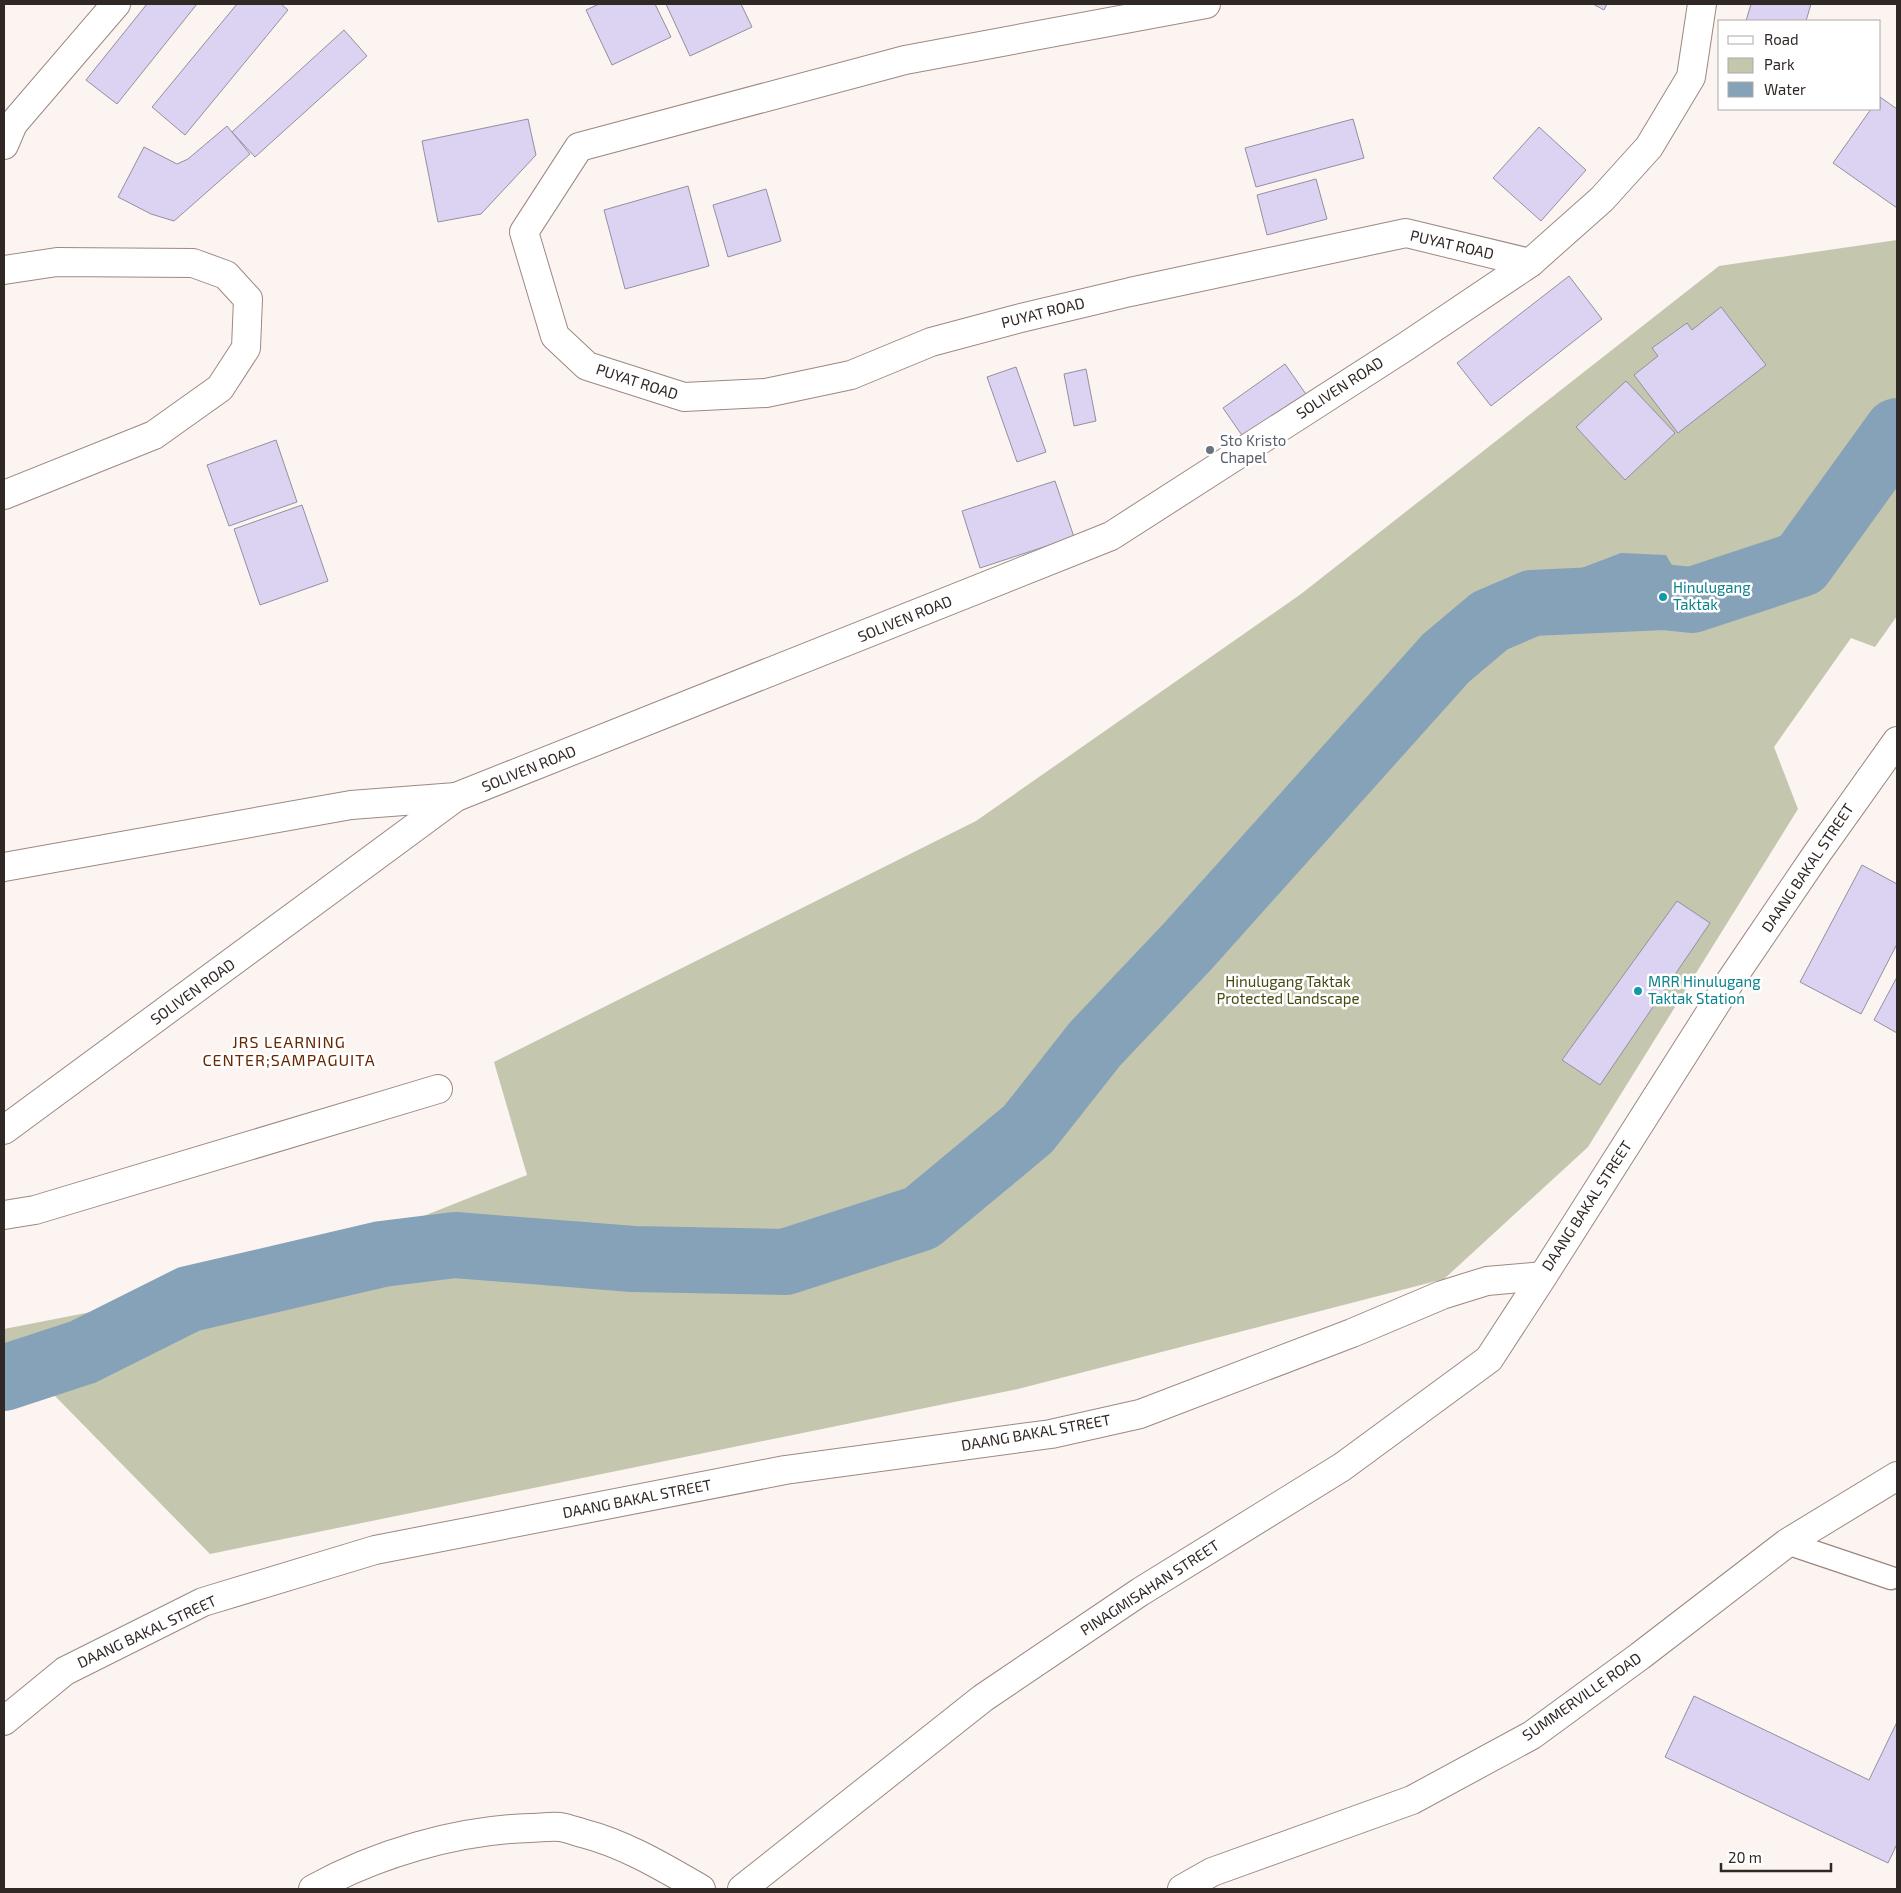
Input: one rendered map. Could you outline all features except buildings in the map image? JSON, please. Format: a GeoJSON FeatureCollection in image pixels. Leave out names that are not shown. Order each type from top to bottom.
{"type":"FeatureCollection","features":[{"type":"Feature","properties":{"kind":"street"},"geometry":{"type":"LineString","coordinates":[[4,145],[13,124],[116,4]]}},
{"type":"Feature","properties":{"kind":"street","name":"PUYAT ROAD"},"geometry":{"type":"LineString","coordinates":[[1206,4],[905,60],[578,147],[524,232],[555,336],[587,366],[684,397],[766,393],[851,375],[931,342],[1027,317],[1130,292],[1406,233],[1530,263]]}},
{"type":"Feature","properties":{"kind":"street","name":"SOLIVEN ROAD"},"geometry":{"type":"LineString","coordinates":[[4,1130],[456,797],[1111,536],[1405,347],[1530,263],[1602,199],[1649,147],[1691,77],[1702,4]]}},
{"type":"Feature","properties":{"kind":"street"},"geometry":{"type":"LineString","coordinates":[[4,270],[57,262],[193,263],[226,275],[248,299],[246,348],[220,388],[154,435],[4,495]]}},
{"type":"Feature","properties":{"kind":"street","name":"DAANG BAKAL STREET"},"geometry":{"type":"LineString","coordinates":[[4,1721],[64,1671],[203,1602],[374,1550],[785,1470],[1051,1434],[1140,1414],[1352,1334],[1442,1295],[1487,1281],[1543,1276],[1729,983],[1818,852],[1897,741]]}},
{"type":"Feature","properties":{"kind":"street"},"geometry":{"type":"LineString","coordinates":[[4,867],[351,805],[456,797]]}},
{"type":"Feature","properties":{"kind":"street"},"geometry":{"type":"LineString","coordinates":[[4,1215],[34,1210],[438,1089]]}},
{"type":"Feature","properties":{"kind":"street","name":"PINAGMISAHAN STREET"},"geometry":{"type":"LineString","coordinates":[[742,1889],[983,1698],[1140,1592],[1342,1467],[1489,1359],[1543,1276]]}},
{"type":"Feature","properties":{"kind":"street","name":"SUMMERVILLE ROAD"},"geometry":{"type":"LineString","coordinates":[[1182,1889],[1212,1872],[1412,1800],[1532,1735],[1640,1656],[1787,1543],[1897,1476]]}},
{"type":"Feature","properties":{"kind":"street"},"geometry":{"type":"LineString","coordinates":[[313,1889],[396,1852],[449,1838],[507,1828],[560,1827],[604,1838],[654,1862],[701,1889]]}},
{"type":"Feature","properties":{"kind":"lane"},"geometry":{"type":"LineString","coordinates":[[1787,1543],[1891,1578]]}},
{"type":"Feature","properties":{"kind":"green space","name":"Hinulugang Taktak Protected Landscape"},"geometry":{"type":"Polygon","coordinates":[[[1897,240],[1897,616],[1875,647],[1851,638],[1774,747],[1798,809],[1588,1147],[1444,1279],[1018,1389],[210,1554],[4,1344],[4,1329],[183,1294],[320,1257],[527,1175],[494,1062],[976,821],[1301,594],[1719,266],[1897,240]]]}},
{"type":"Feature","properties":{"kind":"water"},"geometry":{"type":"Polygon","coordinates":[[[1621,553],[1666,555],[1692,600],[1689,630],[1643,622],[1614,627],[1574,616],[1542,618],[1494,632],[1446,658],[1484,605],[1621,553]]]}},
{"type":"Feature","properties":{"kind":"waterway"},"geometry":{"type":"LineString","coordinates":[[4,1378],[83,1352],[189,1299],[382,1254],[455,1245],[633,1259],[785,1262],[921,1218],[1028,1129],[1095,1044],[1187,947],[1446,658],[1490,621],[1532,603],[1663,597],[1692,600],[1801,564],[1897,431]]}},
{"type":"Feature","properties":{"kind":"place","name":"Sto Kristo Chapel"},"geometry":{"type":"Point","coordinates":[1210,450]}},
{"type":"Feature","properties":{"kind":"place","name":"Hinulugang Taktak"},"geometry":{"type":"Point","coordinates":[1663,597]}},
{"type":"Feature","properties":{"kind":"place","name":"MRR Hinulugang Taktak Station"},"geometry":{"type":"Point","coordinates":[1638,991]}},
{"type":"Feature","properties":{"kind":"district","name":"JRS LEARNING CENTER;SAMPAGUITA"},"geometry":{"type":"Point","coordinates":[289,1051]}}]}
